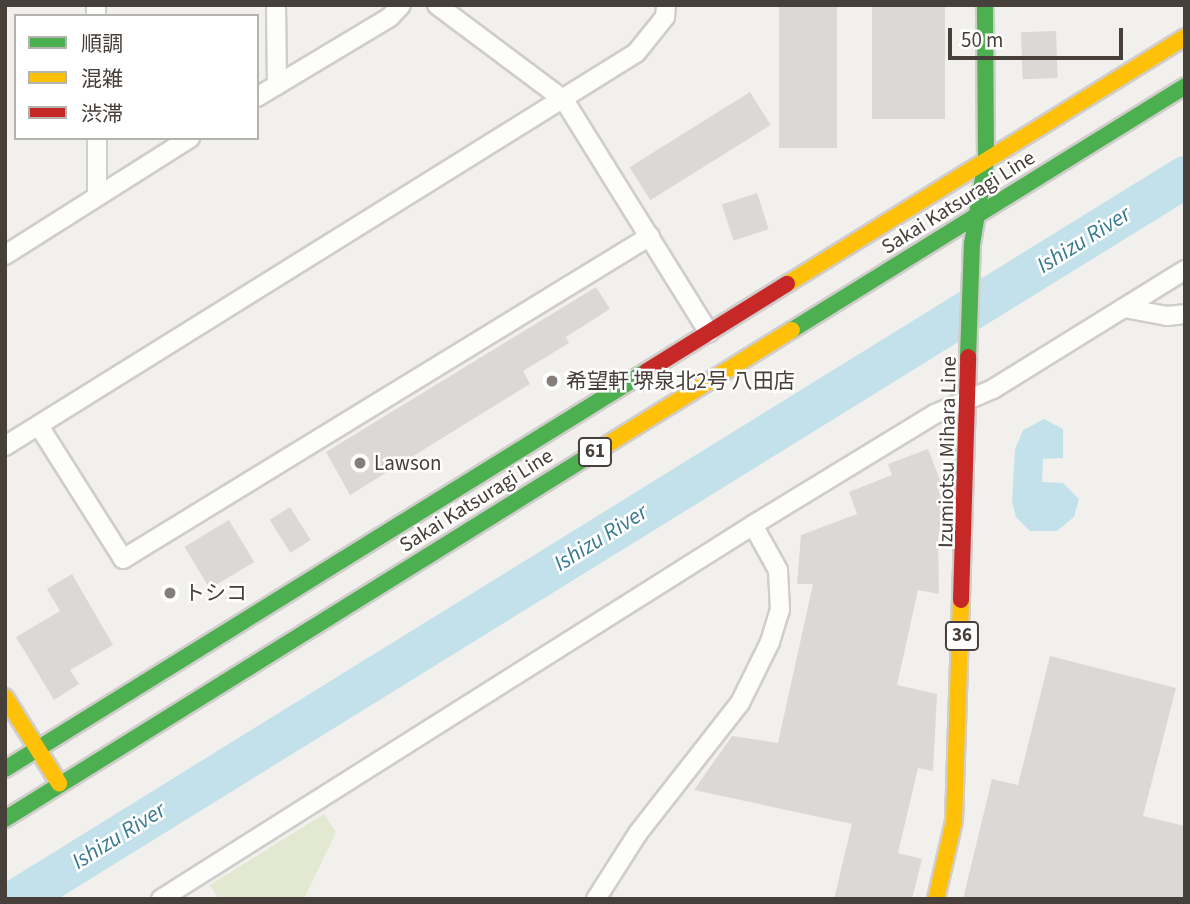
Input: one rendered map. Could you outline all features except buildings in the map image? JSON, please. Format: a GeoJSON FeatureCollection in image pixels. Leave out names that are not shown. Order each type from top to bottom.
{"type":"FeatureCollection","features":[{"type":"Feature","properties":{"kind":"main road","name":"Izumiotsu Mihara Line"},"geometry":{"type":"LineString","coordinates":[[936,899],[954,821],[973,249],[986,160],[985,5]]}},
{"type":"Feature","properties":{"kind":"main road","name":"Sakai Katsuragi Line"},"geometry":{"type":"LineString","coordinates":[[5,769],[1185,37]]}},
{"type":"Feature","properties":{"kind":"main road","name":"Sakai Katsuragi Line"},"geometry":{"type":"LineString","coordinates":[[5,819],[1185,86]]}},
{"type":"Feature","properties":{"kind":"main road"},"geometry":{"type":"LineString","coordinates":[[5,696],[59,783]]}},
{"type":"Feature","properties":{"kind":"street"},"geometry":{"type":"LineString","coordinates":[[276,5],[277,86]]}},
{"type":"Feature","properties":{"kind":"street"},"geometry":{"type":"LineString","coordinates":[[259,96],[390,17],[401,5]]}},
{"type":"Feature","properties":{"kind":"street"},"geometry":{"type":"LineString","coordinates":[[437,5],[564,100],[709,333]]}},
{"type":"Feature","properties":{"kind":"street"},"geometry":{"type":"LineString","coordinates":[[5,446],[636,53],[665,18],[666,5]]}},
{"type":"Feature","properties":{"kind":"street"},"geometry":{"type":"LineString","coordinates":[[97,140],[97,194]]}},
{"type":"Feature","properties":{"kind":"street"},"geometry":{"type":"LineString","coordinates":[[5,255],[97,194],[187,140]]}},
{"type":"Feature","properties":{"kind":"street"},"geometry":{"type":"LineString","coordinates":[[39,426],[122,559],[650,236]]}},
{"type":"Feature","properties":{"kind":"street"},"geometry":{"type":"LineString","coordinates":[[161,899],[753,525],[934,414],[969,400],[1185,270]]}},
{"type":"Feature","properties":{"kind":"street"},"geometry":{"type":"LineString","coordinates":[[1124,308],[1167,316],[1185,314]]}},
{"type":"Feature","properties":{"kind":"street"},"geometry":{"type":"LineString","coordinates":[[596,899],[638,833],[740,703],[770,642],[780,610],[778,570],[753,525]]}},
{"type":"Feature","properties":{"kind":"green space"},"geometry":{"type":"Polygon","coordinates":[[[324,814],[336,832],[304,899],[219,899],[210,885],[324,814]]]}},
{"type":"Feature","properties":{"kind":"water"},"geometry":{"type":"Polygon","coordinates":[[[1044,419],[1063,429],[1063,458],[1043,459],[1042,482],[1063,483],[1079,499],[1074,517],[1057,531],[1030,531],[1016,517],[1012,502],[1015,449],[1023,430],[1044,419]]]}},
{"type":"Feature","properties":{"kind":"waterway","name":"Ishizu River"},"geometry":{"type":"LineString","coordinates":[[18,899],[1185,177]]}},
{"type":"Feature","properties":{"kind":"traffic: fast"},"geometry":{"type":"LineString","coordinates":[[968,357],[972,244],[986,160],[985,5]]}},
{"type":"Feature","properties":{"kind":"traffic: fast"},"geometry":{"type":"LineString","coordinates":[[792,330],[1185,86]]}},
{"type":"Feature","properties":{"kind":"traffic: fast"},"geometry":{"type":"LineString","coordinates":[[5,769],[647,371]]}},
{"type":"Feature","properties":{"kind":"traffic: fast"},"geometry":{"type":"LineString","coordinates":[[5,819],[587,457]]}},
{"type":"Feature","properties":{"kind":"traffic: slow"},"geometry":{"type":"LineString","coordinates":[[787,284],[1185,37]]}},
{"type":"Feature","properties":{"kind":"traffic: slow"},"geometry":{"type":"LineString","coordinates":[[587,457],[792,330]]}},
{"type":"Feature","properties":{"kind":"traffic: slow"},"geometry":{"type":"LineString","coordinates":[[936,899],[954,821],[961,600]]}},
{"type":"Feature","properties":{"kind":"traffic: slow"},"geometry":{"type":"LineString","coordinates":[[5,697],[59,783]]}},
{"type":"Feature","properties":{"kind":"traffic: jam"},"geometry":{"type":"LineString","coordinates":[[647,371],[787,284]]}},
{"type":"Feature","properties":{"kind":"traffic: jam"},"geometry":{"type":"LineString","coordinates":[[961,600],[968,357]]}},
{"type":"Feature","properties":{"kind":"place","name":"希望軒 堺泉北2号 八田店"},"geometry":{"type":"Point","coordinates":[552,381]}},
{"type":"Feature","properties":{"kind":"place","name":"Lawson"},"geometry":{"type":"Point","coordinates":[360,463]}},
{"type":"Feature","properties":{"kind":"place","name":"トシコ"},"geometry":{"type":"Point","coordinates":[170,593]}}]}
